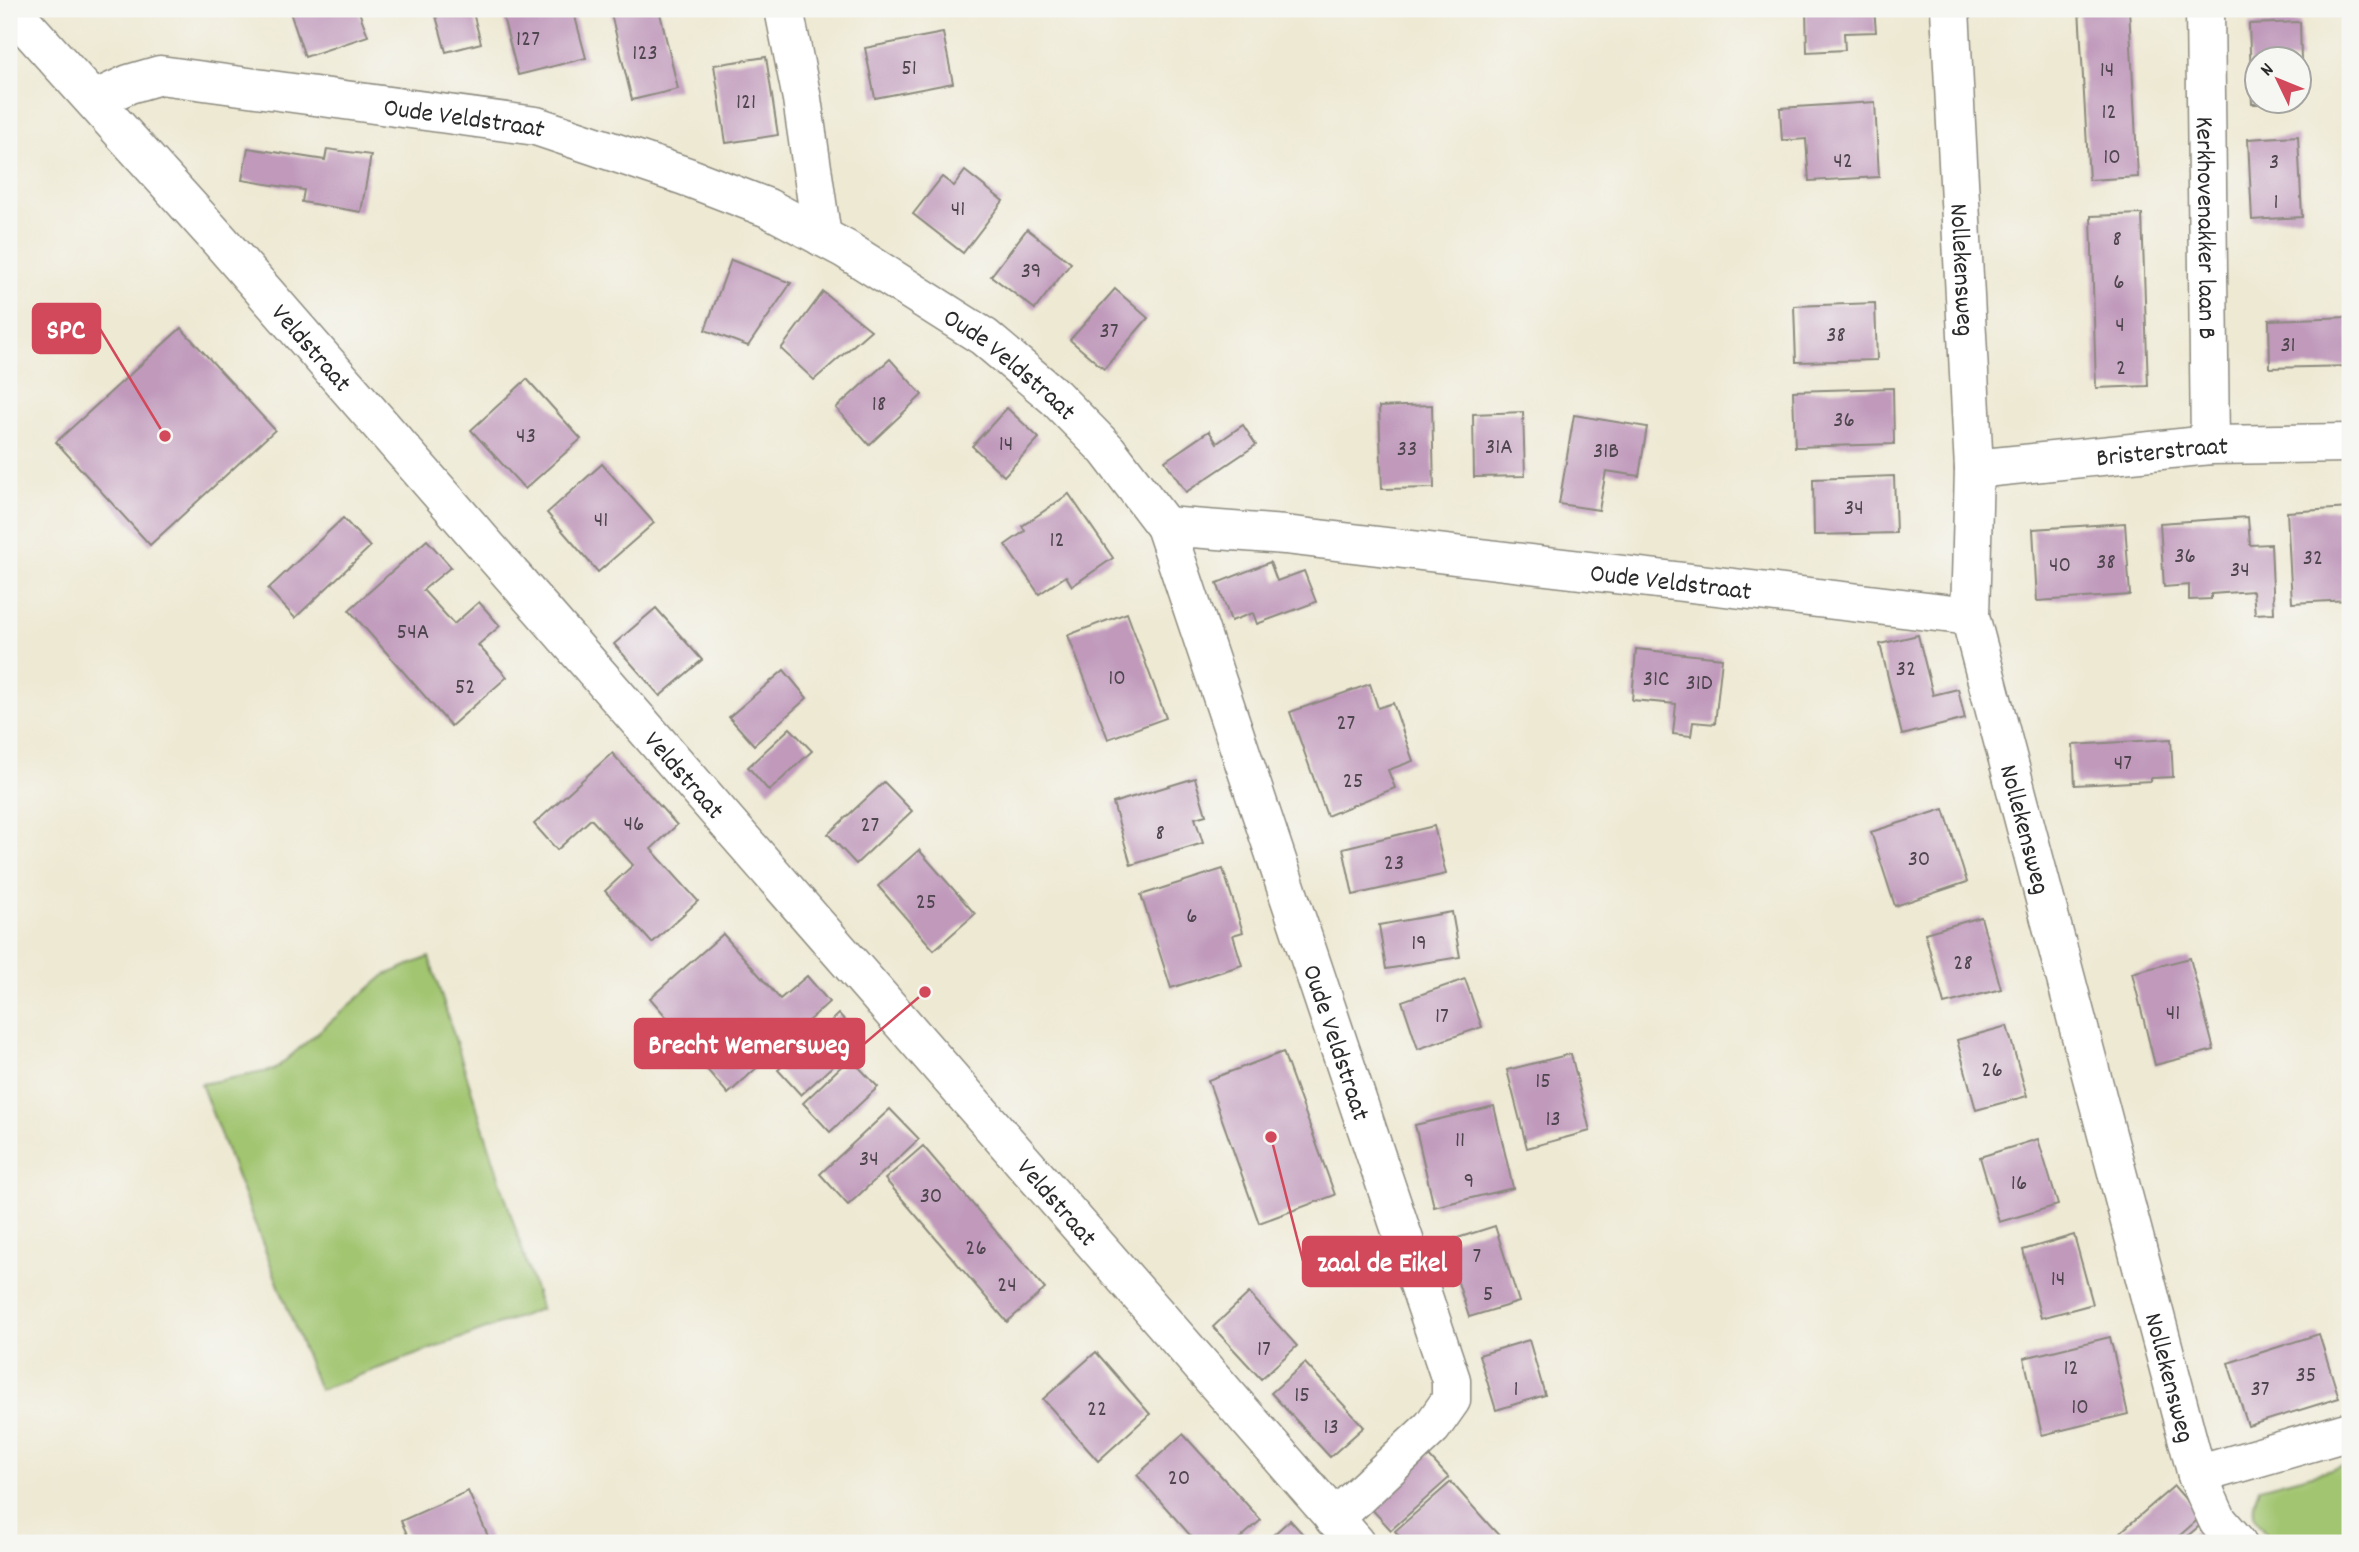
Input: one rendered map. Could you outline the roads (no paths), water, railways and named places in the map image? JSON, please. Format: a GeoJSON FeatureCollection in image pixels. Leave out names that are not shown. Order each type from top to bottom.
{"type":"FeatureCollection","features":[{"type":"Feature","properties":{"kind":"street","name":"Veldstraat"},"geometry":{"type":"LineString","coordinates":[[11,9],[230,252],[1345,1531]]}},
{"type":"Feature","properties":{"kind":"street"},"geometry":{"type":"LineString","coordinates":[[784,9],[802,99],[822,237]]}},
{"type":"Feature","properties":{"kind":"street","name":"Nollekensweg"},"geometry":{"type":"LineString","coordinates":[[1950,9],[1974,469],[1970,616],[2197,1475],[2350,1431]]}},
{"type":"Feature","properties":{"kind":"street","name":"Kerkhovenakker laan B"},"geometry":{"type":"LineString","coordinates":[[2205,9],[2210,445]]}},
{"type":"Feature","properties":{"kind":"street","name":"Oude Veldstraat"},"geometry":{"type":"LineString","coordinates":[[94,100],[129,84],[160,75],[537,126],[685,176],[768,208],[903,285],[994,345],[1055,397],[1107,450],[1165,526],[1451,1380],[1451,1400],[1432,1427],[1345,1531]]}},
{"type":"Feature","properties":{"kind":"street","name":"Bristerstraat"},"geometry":{"type":"LineString","coordinates":[[1974,469],[2210,445],[2350,443]]}},
{"type":"Feature","properties":{"kind":"street","name":"Oude Veldstraat"},"geometry":{"type":"LineString","coordinates":[[1165,526],[1285,535],[1970,616]]}},
{"type":"Feature","properties":{"kind":"street"},"geometry":{"type":"LineString","coordinates":[[2197,1475],[2218,1521],[2237,1543]]}},
{"type":"Feature","properties":{"kind":"place","name":"SPC"},"geometry":{"type":"Point","coordinates":[165,436]}},
{"type":"Feature","properties":{"kind":"place","name":"Brecht Wemersweg"},"geometry":{"type":"Point","coordinates":[925,992]}},
{"type":"Feature","properties":{"kind":"place","name":"zaal de Eikel"},"geometry":{"type":"Point","coordinates":[1271,1137]}}]}
